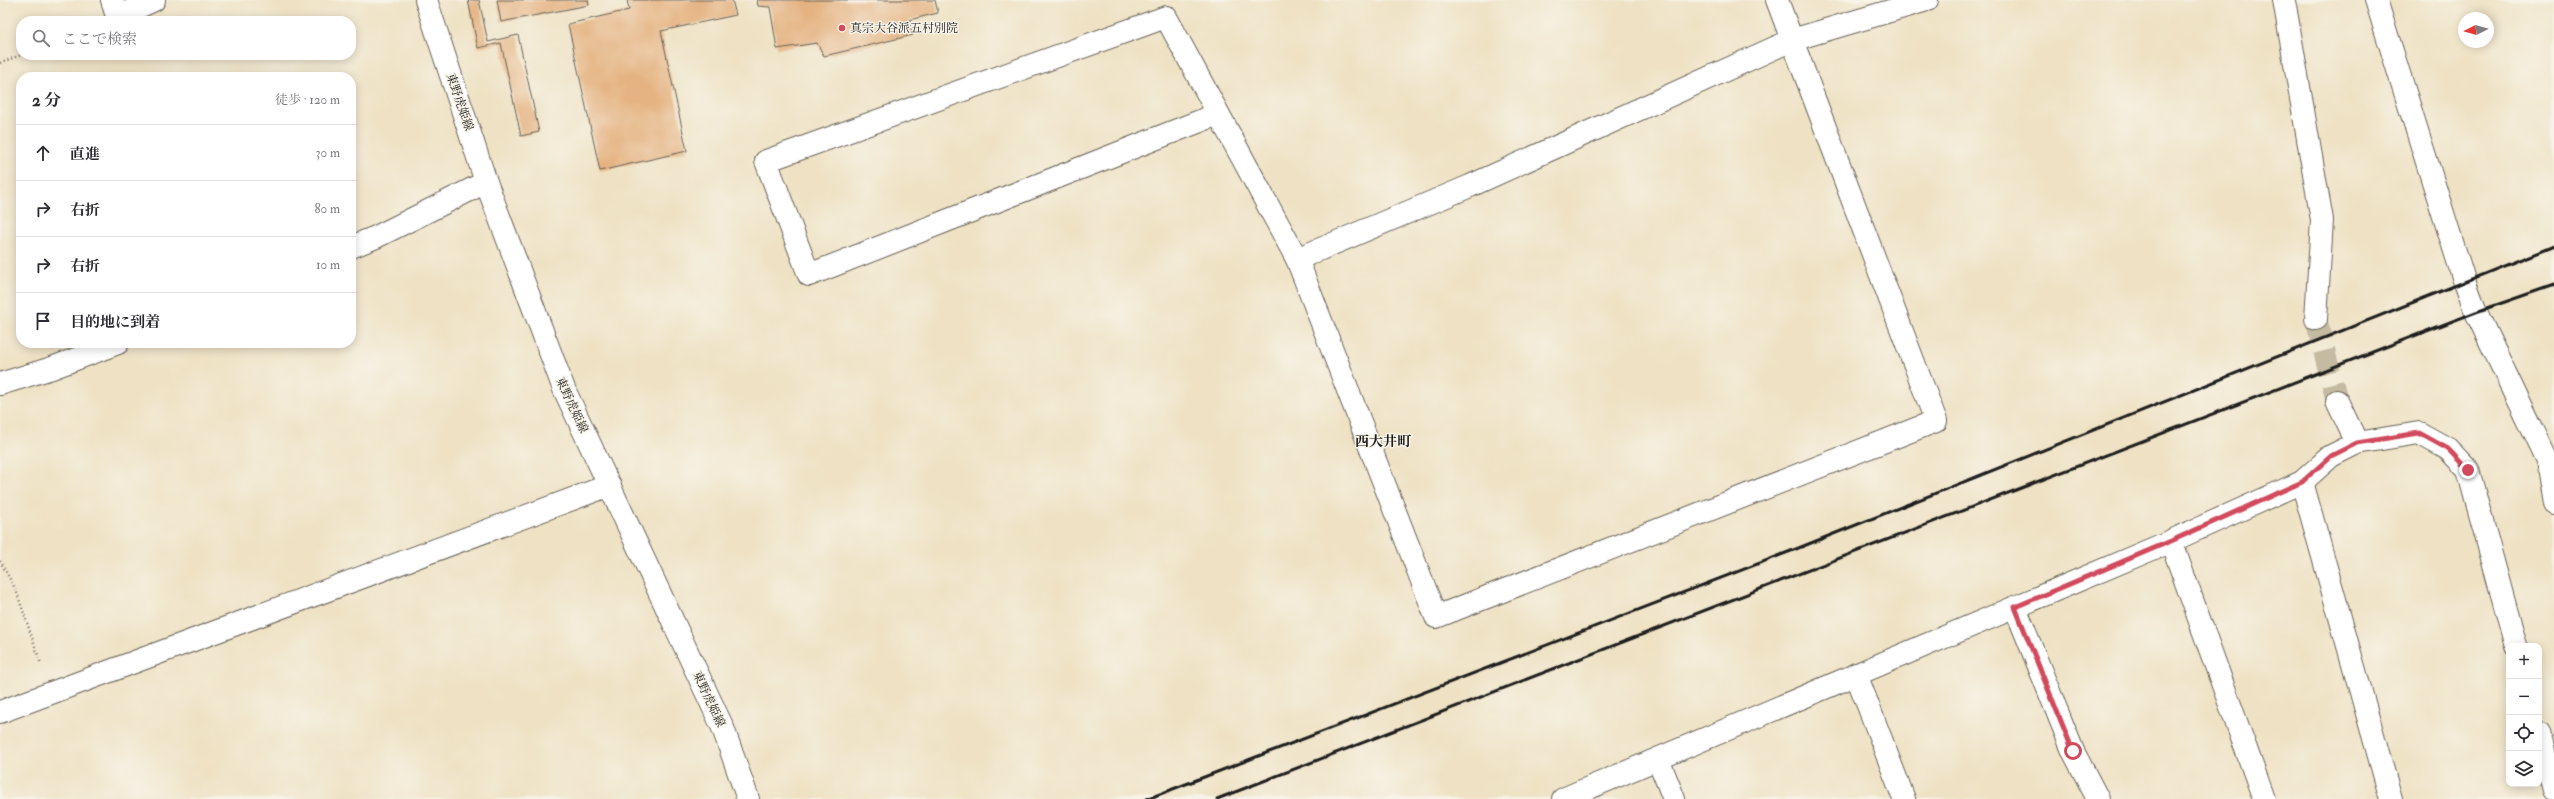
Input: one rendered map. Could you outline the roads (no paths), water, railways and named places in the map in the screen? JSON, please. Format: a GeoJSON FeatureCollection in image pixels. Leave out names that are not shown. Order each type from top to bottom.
{"type":"FeatureCollection","features":[{"type":"Feature","properties":{"kind":"street"},"geometry":{"type":"LineString","coordinates":[[112,0],[117,16]]}},
{"type":"Feature","properties":{"kind":"street"},"geometry":{"type":"LineString","coordinates":[[119,16],[154,0]]}},
{"type":"Feature","properties":{"kind":"street","name":"東野虎姫線"},"geometry":{"type":"LineString","coordinates":[[426,0],[486,182],[564,389],[723,728],[748,799]]}},
{"type":"Feature","properties":{"kind":"street"},"geometry":{"type":"LineString","coordinates":[[1218,114],[809,275],[766,161],[1166,17],[1297,259],[1436,617],[1936,421],[1777,0]]}},
{"type":"Feature","properties":{"kind":"street"},"geometry":{"type":"LineString","coordinates":[[1297,259],[1470,186],[1792,40],[1927,0]]}},
{"type":"Feature","properties":{"kind":"street"},"geometry":{"type":"LineString","coordinates":[[2284,0],[2322,220],[2316,319]]}},
{"type":"Feature","properties":{"kind":"street"},"geometry":{"type":"LineString","coordinates":[[2376,0],[2464,280],[2476,312],[2550,466],[2554,504]]}},
{"type":"Feature","properties":{"kind":"street"},"geometry":{"type":"LineString","coordinates":[[356,244],[376,237],[486,182]]}},
{"type":"Feature","properties":{"kind":"street"},"geometry":{"type":"LineString","coordinates":[[0,384],[104,348]]}},
{"type":"Feature","properties":{"kind":"street"},"geometry":{"type":"LineString","coordinates":[[2337,401],[2357,443]]}},
{"type":"Feature","properties":{"kind":"street"},"geometry":{"type":"LineString","coordinates":[[1563,799],[2171,541],[2302,482],[2331,456],[2357,443],[2419,433],[2448,449],[2468,470],[2515,643]]}},
{"type":"Feature","properties":{"kind":"street"},"geometry":{"type":"LineString","coordinates":[[2302,482],[2391,799]]}},
{"type":"Feature","properties":{"kind":"street"},"geometry":{"type":"LineString","coordinates":[[0,712],[52,694],[610,485]]}},
{"type":"Feature","properties":{"kind":"street"},"geometry":{"type":"LineString","coordinates":[[2171,541],[2264,799]]}},
{"type":"Feature","properties":{"kind":"street"},"geometry":{"type":"LineString","coordinates":[[2015,607],[2073,751],[2098,799]]}},
{"type":"Feature","properties":{"kind":"street"},"geometry":{"type":"LineString","coordinates":[[1856,674],[1904,799]]}},
{"type":"Feature","properties":{"kind":"street"},"geometry":{"type":"LineString","coordinates":[[2542,744],[2554,789]]}},
{"type":"Feature","properties":{"kind":"street"},"geometry":{"type":"LineString","coordinates":[[1658,759],[1674,799]]}},
{"type":"Feature","properties":{"kind":"tunnel"},"geometry":{"type":"LineString","coordinates":[[2316,319],[2337,401]]}},
{"type":"Feature","properties":{"kind":"railway"},"geometry":{"type":"LineString","coordinates":[[1147,799],[1791,551],[2554,246]]}},
{"type":"Feature","properties":{"kind":"railway"},"geometry":{"type":"LineString","coordinates":[[1217,799],[2476,312],[2554,285]]}},
{"type":"Feature","properties":{"kind":"place","name":"真宗大谷派五村別院"},"geometry":{"type":"Point","coordinates":[842,28]}},
{"type":"Feature","properties":{"kind":"district","name":"西大井町"},"geometry":{"type":"Point","coordinates":[1383,441]}}]}
